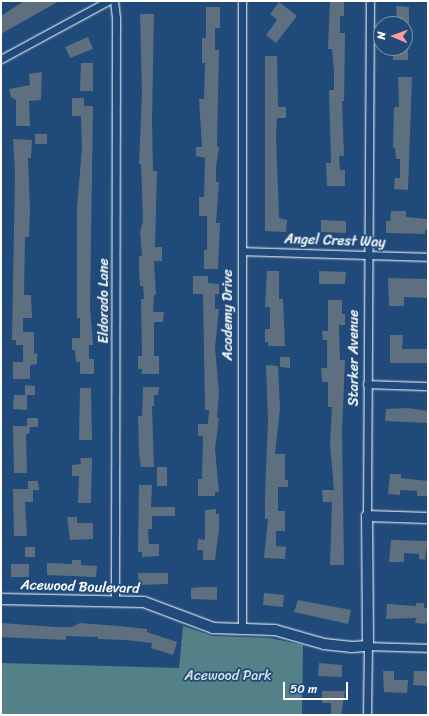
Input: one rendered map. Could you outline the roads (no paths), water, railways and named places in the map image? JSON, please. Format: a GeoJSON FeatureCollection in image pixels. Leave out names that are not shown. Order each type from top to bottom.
{"type":"FeatureCollection","features":[{"type":"Feature","properties":{"kind":"street"},"geometry":{"type":"LineString","coordinates":[[1,59],[108,1]]}},
{"type":"Feature","properties":{"kind":"street","name":"Eldorado Lane"},"geometry":{"type":"LineString","coordinates":[[114,1],[116,58],[115,601]]}},
{"type":"Feature","properties":{"kind":"street","name":"Academy Drive"},"geometry":{"type":"LineString","coordinates":[[242,1],[242,630]]}},
{"type":"Feature","properties":{"kind":"street","name":"Starker Avenue"},"geometry":{"type":"LineString","coordinates":[[367,715],[370,1]]}},
{"type":"Feature","properties":{"kind":"street","name":"Angel Crest Way"},"geometry":{"type":"LineString","coordinates":[[242,251],[428,257]]}},
{"type":"Feature","properties":{"kind":"street"},"geometry":{"type":"LineString","coordinates":[[368,384],[428,386]]}},
{"type":"Feature","properties":{"kind":"street"},"geometry":{"type":"LineString","coordinates":[[367,516],[428,518]]}},
{"type":"Feature","properties":{"kind":"street","name":"Acewood Boulevard"},"geometry":{"type":"LineString","coordinates":[[1,599],[144,602],[213,628],[275,630],[324,644],[352,648],[368,646]]}},
{"type":"Feature","properties":{"kind":"street"},"geometry":{"type":"LineString","coordinates":[[368,646],[428,648]]}},
{"type":"Feature","properties":{"kind":"park label","name":"Acewood Park"},"geometry":{"type":"Point","coordinates":[228,676]}}]}
